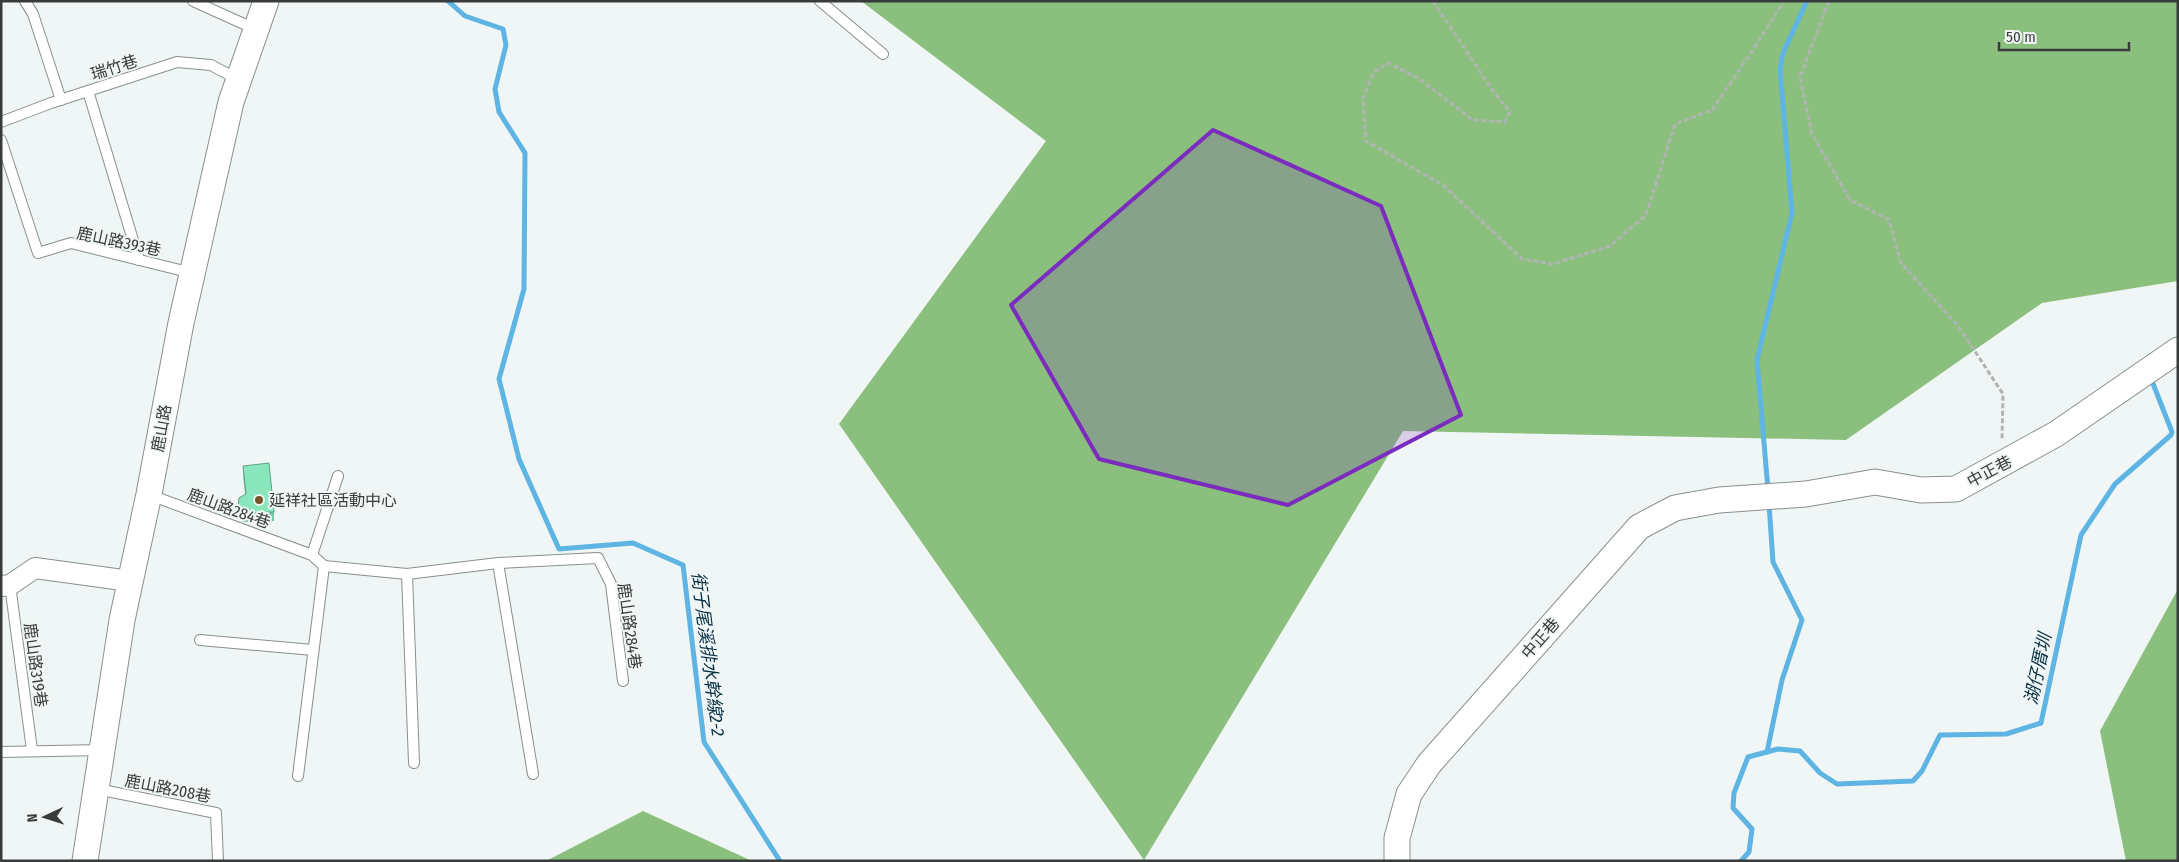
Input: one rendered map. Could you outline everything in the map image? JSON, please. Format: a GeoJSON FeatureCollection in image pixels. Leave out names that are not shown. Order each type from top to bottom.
{"type":"FeatureCollection","features":[{"type":"Feature","properties":{"kind":"street","name":"鹿山路"},"geometry":{"type":"LineString","coordinates":[[85,861],[122,620],[149,494],[192,273],[237,79],[266,1]]}},
{"type":"Feature","properties":{"kind":"street","name":"中正巷"},"geometry":{"type":"LineString","coordinates":[[1397,861],[1397,838],[1410,794],[1429,764],[1639,527],[1675,508],[1719,500],[1806,494],[1875,482],[1920,490],[1956,489],[2056,434],[2178,350]]}},
{"type":"Feature","properties":{"kind":"street"},"geometry":{"type":"LineString","coordinates":[[5,585],[35,568],[130,581]]}},
{"type":"Feature","properties":{"kind":"lane"},"geometry":{"type":"LineString","coordinates":[[25,1],[33,14],[61,100]]}},
{"type":"Feature","properties":{"kind":"lane"},"geometry":{"type":"LineString","coordinates":[[194,1],[255,29]]}},
{"type":"Feature","properties":{"kind":"lane"},"geometry":{"type":"LineString","coordinates":[[820,1],[883,54]]}},
{"type":"Feature","properties":{"kind":"lane","name":"瑞竹巷"},"geometry":{"type":"LineString","coordinates":[[1,122],[177,62],[211,65],[237,79]]}},
{"type":"Feature","properties":{"kind":"lane"},"geometry":{"type":"LineString","coordinates":[[88,91],[139,260]]}},
{"type":"Feature","properties":{"kind":"lane","name":"鹿山路393巷"},"geometry":{"type":"LineString","coordinates":[[1,140],[38,253],[70,243],[192,273]]}},
{"type":"Feature","properties":{"kind":"lane"},"geometry":{"type":"LineString","coordinates":[[312,555],[338,476]]}},
{"type":"Feature","properties":{"kind":"lane","name":"鹿山路284巷"},"geometry":{"type":"LineString","coordinates":[[149,494],[312,555],[324,566],[407,574],[498,564],[598,558],[611,584],[623,681]]}},
{"type":"Feature","properties":{"kind":"lane"},"geometry":{"type":"LineString","coordinates":[[498,564],[533,774]]}},
{"type":"Feature","properties":{"kind":"lane"},"geometry":{"type":"LineString","coordinates":[[298,776],[324,566]]}},
{"type":"Feature","properties":{"kind":"lane"},"geometry":{"type":"LineString","coordinates":[[407,574],[414,763]]}},
{"type":"Feature","properties":{"kind":"lane","name":"鹿山路319巷"},"geometry":{"type":"LineString","coordinates":[[5,585],[32,750]]}},
{"type":"Feature","properties":{"kind":"lane"},"geometry":{"type":"LineString","coordinates":[[200,640],[314,650]]}},
{"type":"Feature","properties":{"kind":"lane"},"geometry":{"type":"LineString","coordinates":[[1,752],[102,750]]}},
{"type":"Feature","properties":{"kind":"lane","name":"鹿山路208巷"},"geometry":{"type":"LineString","coordinates":[[96,789],[216,813],[218,861]]}},
{"type":"Feature","properties":{"kind":"path"},"geometry":{"type":"LineString","coordinates":[[1433,1],[1492,90],[1510,112],[1504,122],[1473,120],[1418,78],[1388,63],[1373,73],[1363,99],[1366,141],[1443,185],[1522,259],[1553,264],[1610,246],[1646,215],[1675,124],[1712,110],[1751,54],[1784,1]]}},
{"type":"Feature","properties":{"kind":"path"},"geometry":{"type":"LineString","coordinates":[[1829,1],[1800,77],[1812,134],[1850,200],[1889,220],[1901,263],[1960,327],[2003,394],[2002,464]]}},
{"type":"Feature","properties":{"kind":"highlighted area"},"geometry":{"type":"Polygon","coordinates":[[[1213,130],[1381,206],[1461,415],[1288,505],[1099,459],[1011,305],[1213,130]]]}},
{"type":"Feature","properties":{"kind":"green space"},"geometry":{"type":"Polygon","coordinates":[[[861,1],[2178,1],[2178,281],[2042,303],[1846,440],[1403,431],[1144,860],[839,424],[1046,141],[861,1]]]}},
{"type":"Feature","properties":{"kind":"green space"},"geometry":{"type":"Polygon","coordinates":[[[2178,589],[2178,861],[2126,861],[2100,731],[2178,589]]]}},
{"type":"Feature","properties":{"kind":"green space"},"geometry":{"type":"Polygon","coordinates":[[[643,811],[752,861],[546,861],[643,811]]]}},
{"type":"Feature","properties":{"kind":"building","name":"延祥社區活動中心"},"geometry":{"type":"Polygon","coordinates":[[[269,463],[274,512],[243,513],[238,507],[239,498],[246,494],[243,466],[269,463]]]}},
{"type":"Feature","properties":{"kind":"waterway","name":"街子尾溪排水幹線2-2"},"geometry":{"type":"LineString","coordinates":[[448,1],[465,16],[503,29],[506,45],[495,89],[499,112],[525,153],[524,289],[499,379],[519,459],[559,549],[633,543],[683,565],[704,742],[780,861]]}},
{"type":"Feature","properties":{"kind":"waterway"},"geometry":{"type":"LineString","coordinates":[[1768,490],[1757,360],[1792,213],[1780,69],[1783,53],[1807,1]]}},
{"type":"Feature","properties":{"kind":"waterway","name":"湖仔厝圳"},"geometry":{"type":"LineString","coordinates":[[1741,861],[1749,852],[1752,829],[1733,808],[1734,793],[1748,757],[1778,749],[1800,751],[1820,773],[1837,784],[1913,781],[1922,771],[1940,735],[2006,734],[2041,723],[2081,535],[2115,484],[2171,435],[2172,432],[2150,376]]}},
{"type":"Feature","properties":{"kind":"waterway"},"geometry":{"type":"LineString","coordinates":[[1767,752],[1782,680],[1802,620],[1773,562],[1769,504]]}},
{"type":"Feature","properties":{"kind":"place","name":"延祥社區活動中心"},"geometry":{"type":"Point","coordinates":[259,500]}}]}
